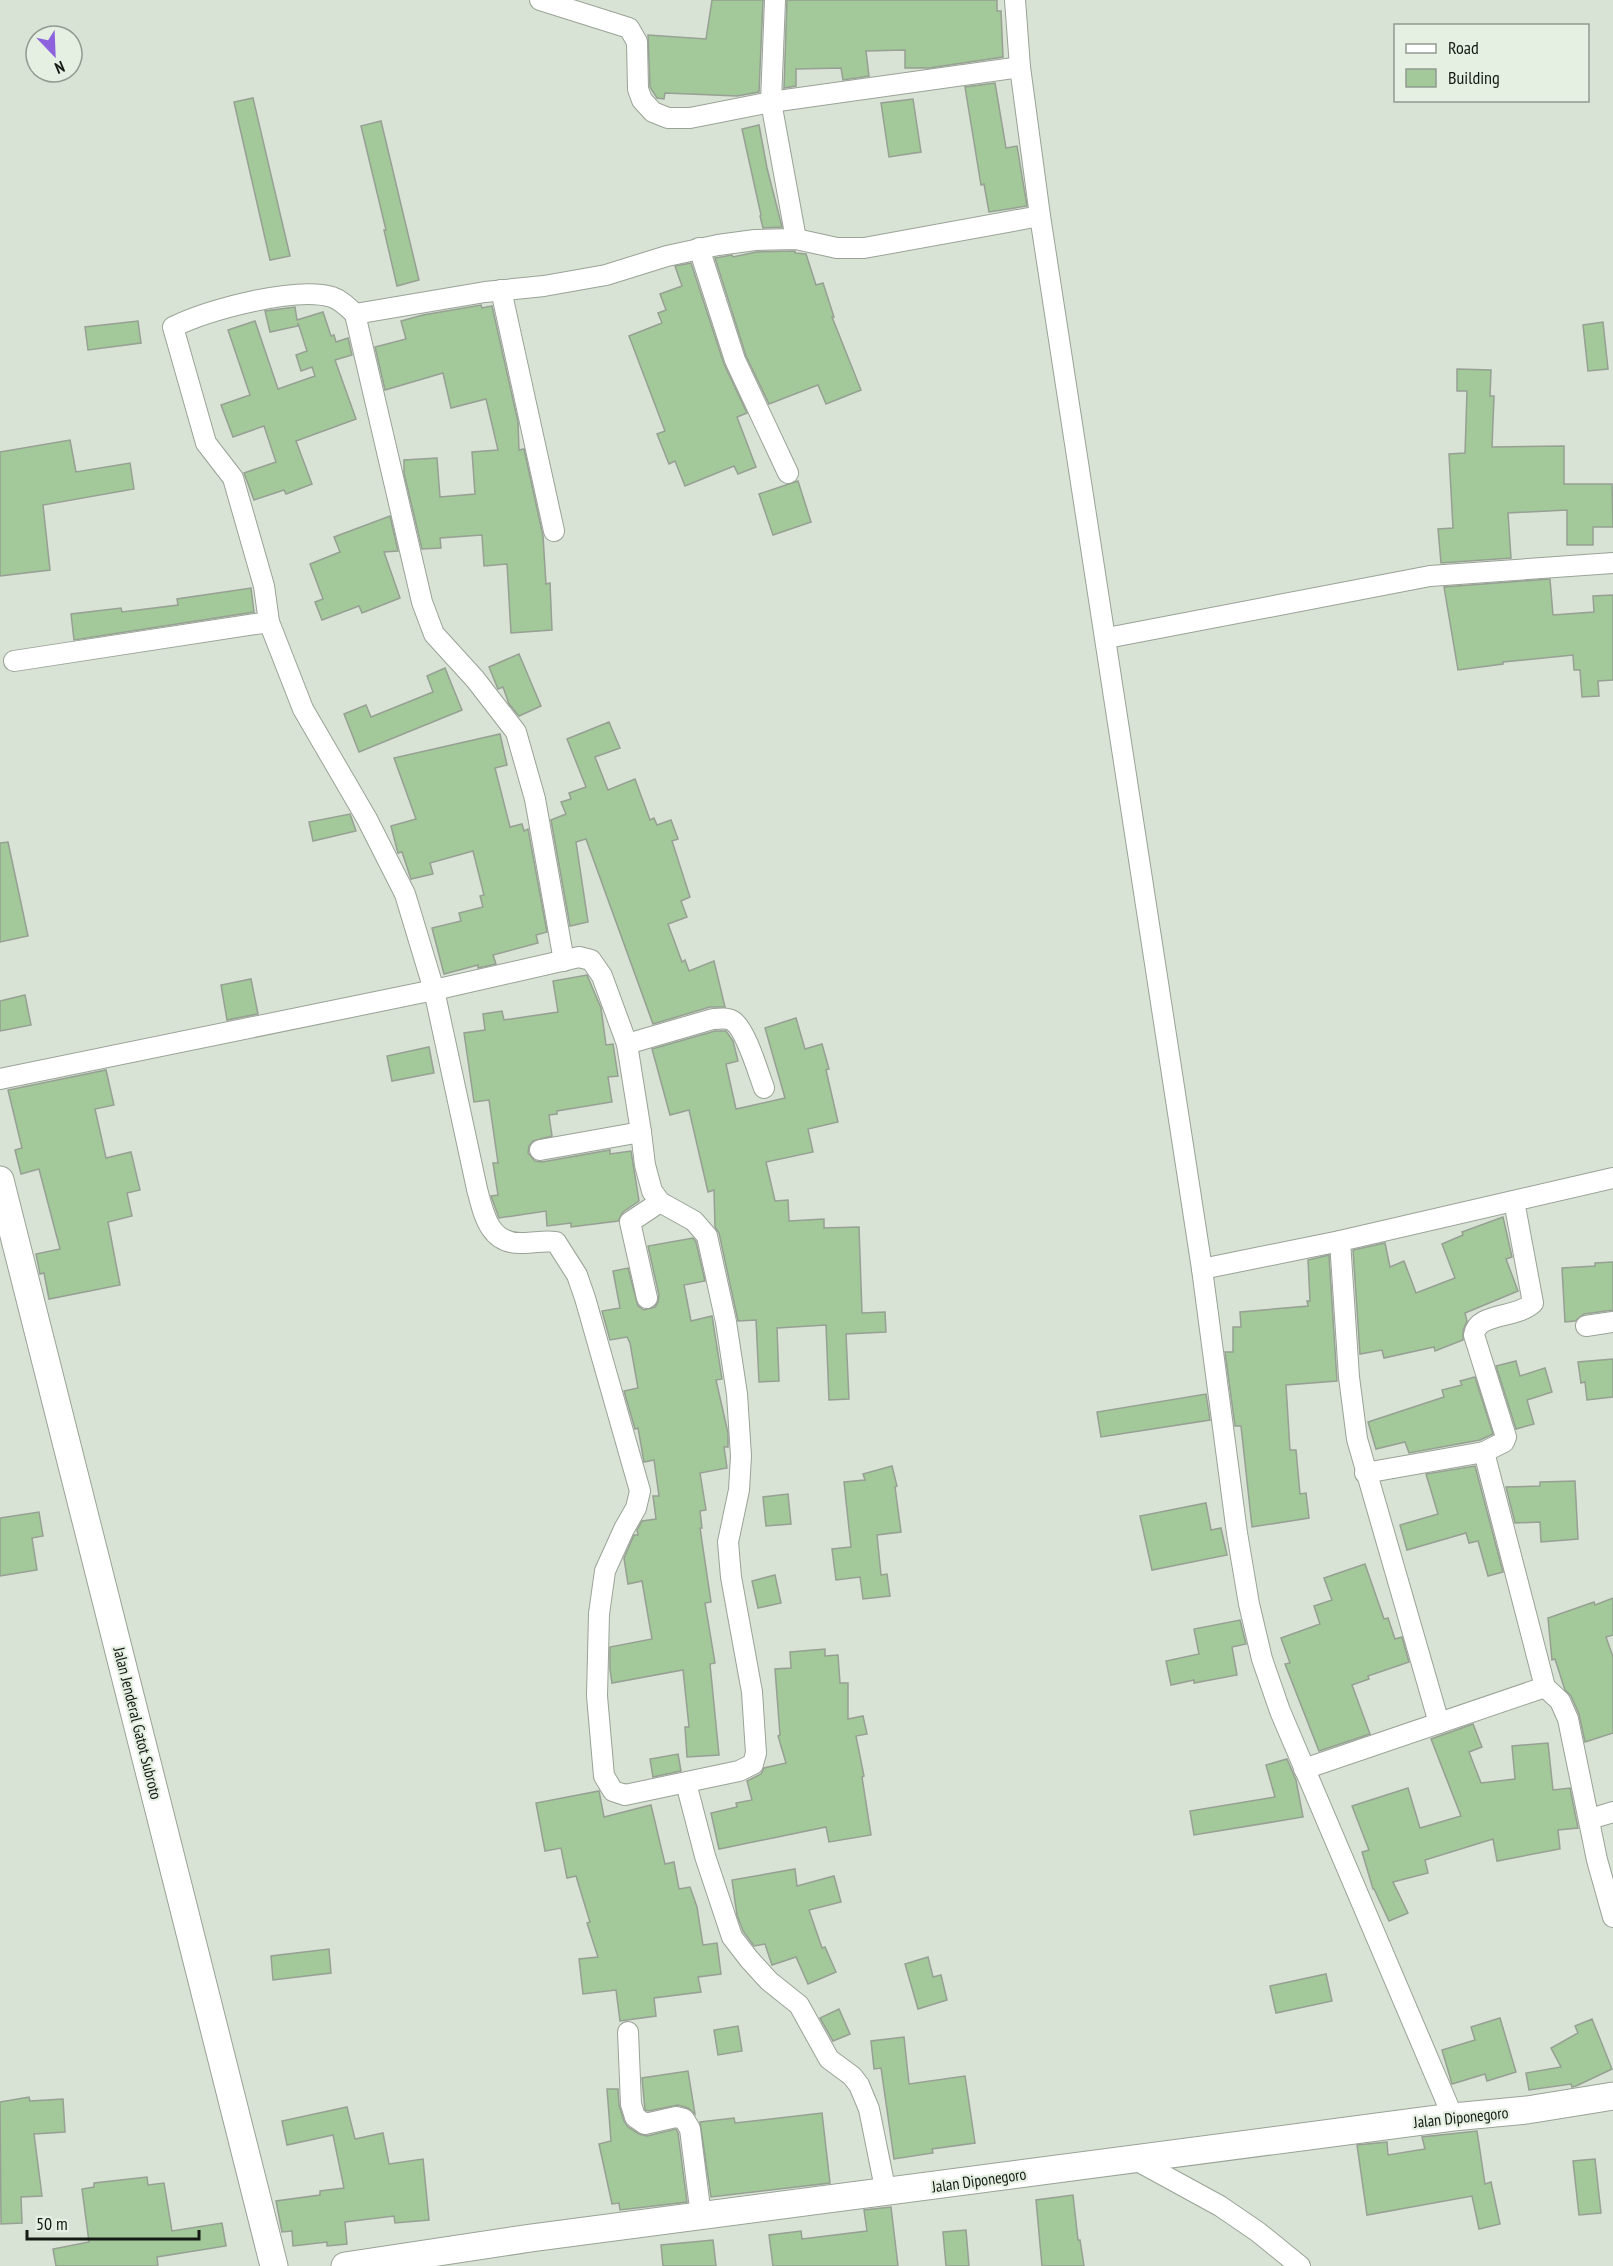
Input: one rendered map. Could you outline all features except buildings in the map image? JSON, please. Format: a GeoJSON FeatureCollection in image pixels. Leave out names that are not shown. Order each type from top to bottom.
{"type":"FeatureCollection","features":[{"type":"Feature","properties":{"kind":"main road","name":"Jalan Jenderal Gatot Subroto"},"geometry":{"type":"LineString","coordinates":[[0,1179],[274,2266]]}},
{"type":"Feature","properties":{"kind":"main road","name":"Jalan Diponegoro"},"geometry":{"type":"LineString","coordinates":[[356,2265],[531,2238],[1453,2117],[1527,2110],[1613,2096]]}},
{"type":"Feature","properties":{"kind":"street"},"geometry":{"type":"LineString","coordinates":[[540,0],[575,6],[628,28],[633,33],[638,54],[639,95],[645,105],[662,117],[690,118],[771,102],[1020,67]]}},
{"type":"Feature","properties":{"kind":"street"},"geometry":{"type":"LineString","coordinates":[[775,0],[771,102],[796,239]]}},
{"type":"Feature","properties":{"kind":"street"},"geometry":{"type":"LineString","coordinates":[[1015,0],[1020,67],[1040,216],[1107,638],[1202,1269],[1237,1533],[1249,1604],[1262,1659],[1304,1768],[1453,2117]]}},
{"type":"Feature","properties":{"kind":"street"},"geometry":{"type":"LineString","coordinates":[[355,314],[606,275],[699,248],[755,240],[796,239],[837,248],[872,247],[1040,216]]}},
{"type":"Feature","properties":{"kind":"street"},"geometry":{"type":"LineString","coordinates":[[699,248],[735,360],[788,473]]}},
{"type":"Feature","properties":{"kind":"street"},"geometry":{"type":"LineString","coordinates":[[501,290],[554,531]]}},
{"type":"Feature","properties":{"kind":"street"},"geometry":{"type":"LineString","coordinates":[[0,1079],[434,990],[564,961],[579,957],[591,960],[595,964],[602,976],[627,1044],[645,1164],[652,1191],[660,1202],[694,1221],[707,1236],[726,1322],[736,1394],[741,1455],[739,1490],[728,1542],[731,1577],[752,1692],[756,1748],[754,1761],[747,1768],[686,1783],[633,1794],[619,1794],[609,1788],[604,1776],[597,1696],[601,1595],[605,1571],[636,1508],[640,1491],[622,1423],[577,1275],[556,1242],[546,1240],[510,1244],[499,1238],[485,1216],[477,1189],[434,990],[405,894],[367,819],[303,710],[269,622],[264,586],[233,478],[206,443],[173,327],[221,309],[303,295],[333,297],[346,304],[355,314],[422,602],[434,634],[475,679],[516,732],[535,799],[564,961]]}},
{"type":"Feature","properties":{"kind":"street"},"geometry":{"type":"LineString","coordinates":[[1107,638],[1438,575],[1613,563]]}},
{"type":"Feature","properties":{"kind":"street"},"geometry":{"type":"LineString","coordinates":[[14,661],[269,622]]}},
{"type":"Feature","properties":{"kind":"street"},"geometry":{"type":"LineString","coordinates":[[627,1044],[714,1019],[726,1019],[735,1023],[742,1033],[764,1088]]}},
{"type":"Feature","properties":{"kind":"street"},"geometry":{"type":"LineString","coordinates":[[540,1150],[641,1132]]}},
{"type":"Feature","properties":{"kind":"street"},"geometry":{"type":"LineString","coordinates":[[1202,1269],[1340,1241],[1613,1178]]}},
{"type":"Feature","properties":{"kind":"street"},"geometry":{"type":"LineString","coordinates":[[1365,1473],[1484,1452],[1504,1442],[1506,1437],[1474,1335],[1475,1327],[1481,1322],[1521,1311],[1533,1303],[1514,1201]]}},
{"type":"Feature","properties":{"kind":"street"},"geometry":{"type":"LineString","coordinates":[[647,1298],[630,1222],[660,1202]]}},
{"type":"Feature","properties":{"kind":"street"},"geometry":{"type":"LineString","coordinates":[[1340,1241],[1352,1408],[1365,1473],[1439,1723]]}},
{"type":"Feature","properties":{"kind":"street"},"geometry":{"type":"LineString","coordinates":[[1586,1326],[1613,1322]]}},
{"type":"Feature","properties":{"kind":"street"},"geometry":{"type":"LineString","coordinates":[[1484,1452],[1545,1687],[1565,1709],[1597,1860],[1613,1917]]}},
{"type":"Feature","properties":{"kind":"street"},"geometry":{"type":"LineString","coordinates":[[1304,1768],[1545,1687]]}},
{"type":"Feature","properties":{"kind":"street"},"geometry":{"type":"LineString","coordinates":[[686,1783],[708,1866],[732,1937],[769,1981],[799,2005],[829,2059],[852,2076],[859,2085],[869,2109],[886,2193]]}},
{"type":"Feature","properties":{"kind":"street"},"geometry":{"type":"LineString","coordinates":[[1590,1819],[1613,1812]]}},
{"type":"Feature","properties":{"kind":"street"},"geometry":{"type":"LineString","coordinates":[[628,2032],[631,2104],[635,2117],[645,2124],[676,2117],[684,2119],[690,2129],[701,2216]]}},
{"type":"Feature","properties":{"kind":"street"},"geometry":{"type":"LineString","coordinates":[[1134,2159],[1220,2206],[1258,2232],[1300,2266]]}}]}
